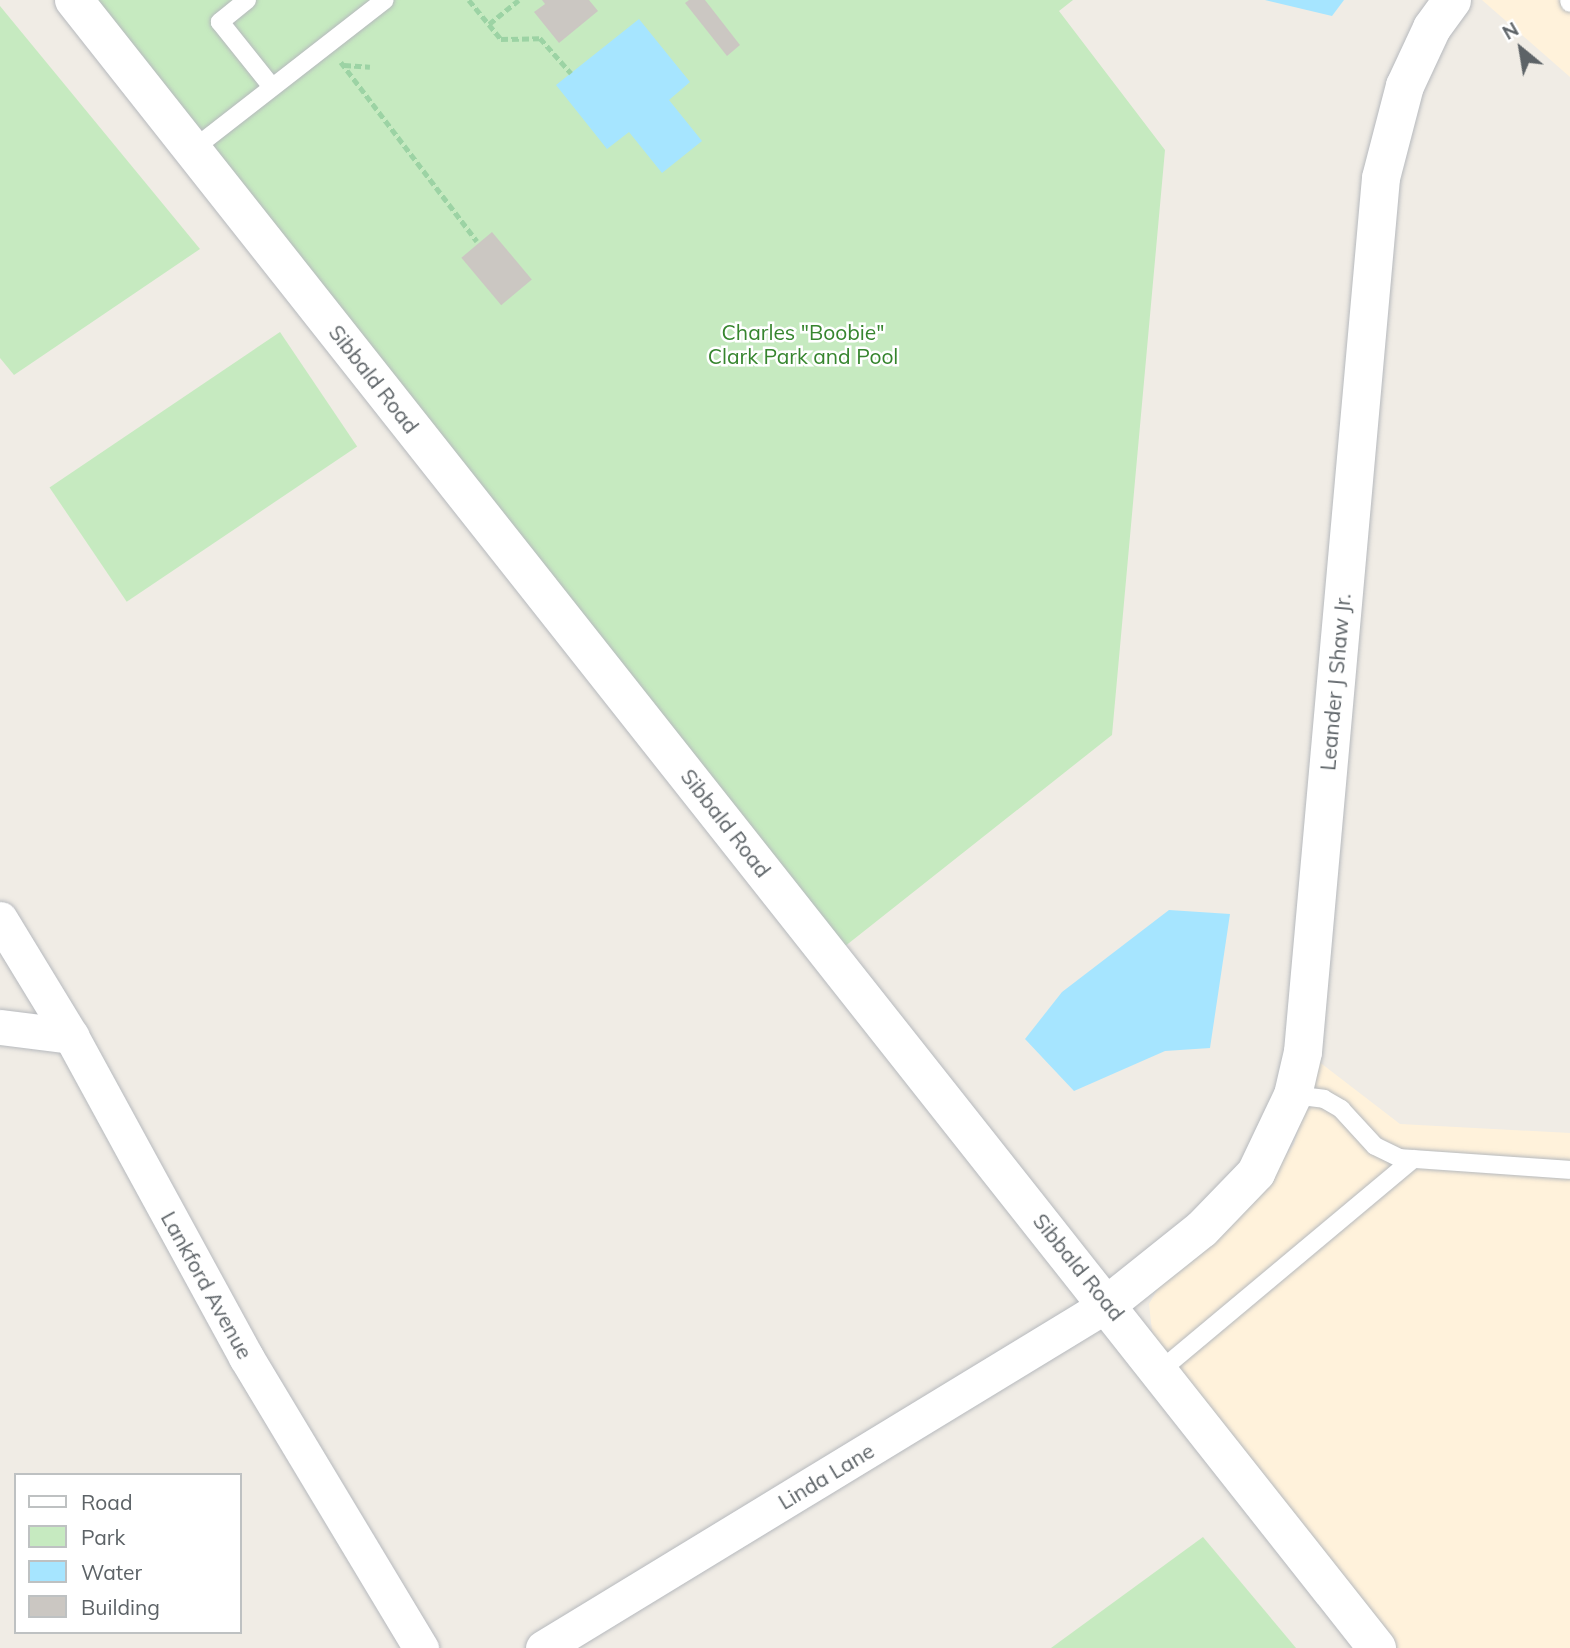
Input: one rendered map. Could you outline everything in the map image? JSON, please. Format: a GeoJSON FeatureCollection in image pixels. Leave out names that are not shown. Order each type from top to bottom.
{"type":"FeatureCollection","features":[{"type":"Feature","properties":{"kind":"street","name":"Sibbald Road"},"geometry":{"type":"LineString","coordinates":[[74,0],[1161,1370],[1377,1648]]}},
{"type":"Feature","properties":{"kind":"street","name":"Leander J Shaw Jr."},"geometry":{"type":"LineString","coordinates":[[1108,1304],[1202,1229],[1255,1173],[1293,1095],[1303,1052],[1379,191],[1390,131],[1405,86],[1432,28],[1452,0]]}},
{"type":"Feature","properties":{"kind":"street","name":"Lankford Avenue"},"geometry":{"type":"LineString","coordinates":[[0,919],[71,1036],[246,1357],[421,1648]]}},
{"type":"Feature","properties":{"kind":"street"},"geometry":{"type":"LineString","coordinates":[[0,1027],[71,1036]]}},
{"type":"Feature","properties":{"kind":"street","name":"Linda Lane"},"geometry":{"type":"LineString","coordinates":[[543,1648],[1108,1304]]}},
{"type":"Feature","properties":{"kind":"lane"},"geometry":{"type":"LineString","coordinates":[[247,0],[220,22],[272,88]]}},
{"type":"Feature","properties":{"kind":"lane"},"geometry":{"type":"LineString","coordinates":[[192,150],[386,0]]}},
{"type":"Feature","properties":{"kind":"lane"},"geometry":{"type":"LineString","coordinates":[[1293,1095],[1324,1099],[1358,1124],[1375,1146],[1413,1159],[1570,1170]]}},
{"type":"Feature","properties":{"kind":"lane"},"geometry":{"type":"LineString","coordinates":[[1161,1370],[1413,1159]]}},
{"type":"Feature","properties":{"kind":"path"},"geometry":{"type":"LineString","coordinates":[[469,0],[501,39],[540,38],[571,73]]}},
{"type":"Feature","properties":{"kind":"path"},"geometry":{"type":"LineString","coordinates":[[489,24],[519,0]]}},
{"type":"Feature","properties":{"kind":"path"},"geometry":{"type":"LineString","coordinates":[[328,45],[477,242]]}},
{"type":"Feature","properties":{"kind":"path"},"geometry":{"type":"LineString","coordinates":[[344,65],[370,67]]}},
{"type":"Feature","properties":{"kind":"shaded area"},"geometry":{"type":"Polygon","coordinates":[[[1482,0],[1570,0],[1570,77],[1482,0]]]}},
{"type":"Feature","properties":{"kind":"shaded area"},"geometry":{"type":"Polygon","coordinates":[[[1318,1061],[1400,1124],[1570,1133],[1570,1648],[1395,1648],[1161,1349],[1152,1331],[1149,1304],[1160,1285],[1244,1212],[1294,1144],[1318,1061]]]}},
{"type":"Feature","properties":{"kind":"green space","name":"Charles \"Boobie\" Clark Park and Pool"},"geometry":{"type":"Polygon","coordinates":[[[92,0],[1073,0],[1059,11],[1165,150],[1112,735],[844,947],[92,0]]]}},
{"type":"Feature","properties":{"kind":"green space"},"geometry":{"type":"Polygon","coordinates":[[[0,6],[200,249],[14,375],[0,358],[0,6]]]}},
{"type":"Feature","properties":{"kind":"green space"},"geometry":{"type":"Polygon","coordinates":[[[280,332],[357,446],[127,602],[50,487],[280,332]]]}},
{"type":"Feature","properties":{"kind":"green space"},"geometry":{"type":"Polygon","coordinates":[[[1203,1537],[1296,1648],[1051,1648],[1203,1537]]]}},
{"type":"Feature","properties":{"kind":"water"},"geometry":{"type":"Polygon","coordinates":[[[1265,0],[1344,0],[1332,16],[1265,0]]]}},
{"type":"Feature","properties":{"kind":"water"},"geometry":{"type":"Polygon","coordinates":[[[639,19],[690,82],[669,100],[702,141],[662,173],[629,132],[607,149],[556,85],[639,19]]]}},
{"type":"Feature","properties":{"kind":"water"},"geometry":{"type":"Polygon","coordinates":[[[1169,910],[1230,914],[1210,1048],[1165,1051],[1074,1091],[1025,1039],[1062,992],[1169,910]]]}},
{"type":"Feature","properties":{"kind":"building"},"geometry":{"type":"Polygon","coordinates":[[[542,0],[589,0],[598,11],[559,43],[534,12],[545,4],[542,0]]]}},
{"type":"Feature","properties":{"kind":"building"},"geometry":{"type":"Polygon","coordinates":[[[689,0],[705,0],[740,45],[727,56],[685,3],[689,0]]]}},
{"type":"Feature","properties":{"kind":"building"},"geometry":{"type":"Polygon","coordinates":[[[492,232],[532,279],[501,305],[461,258],[492,232]]]}}]}
